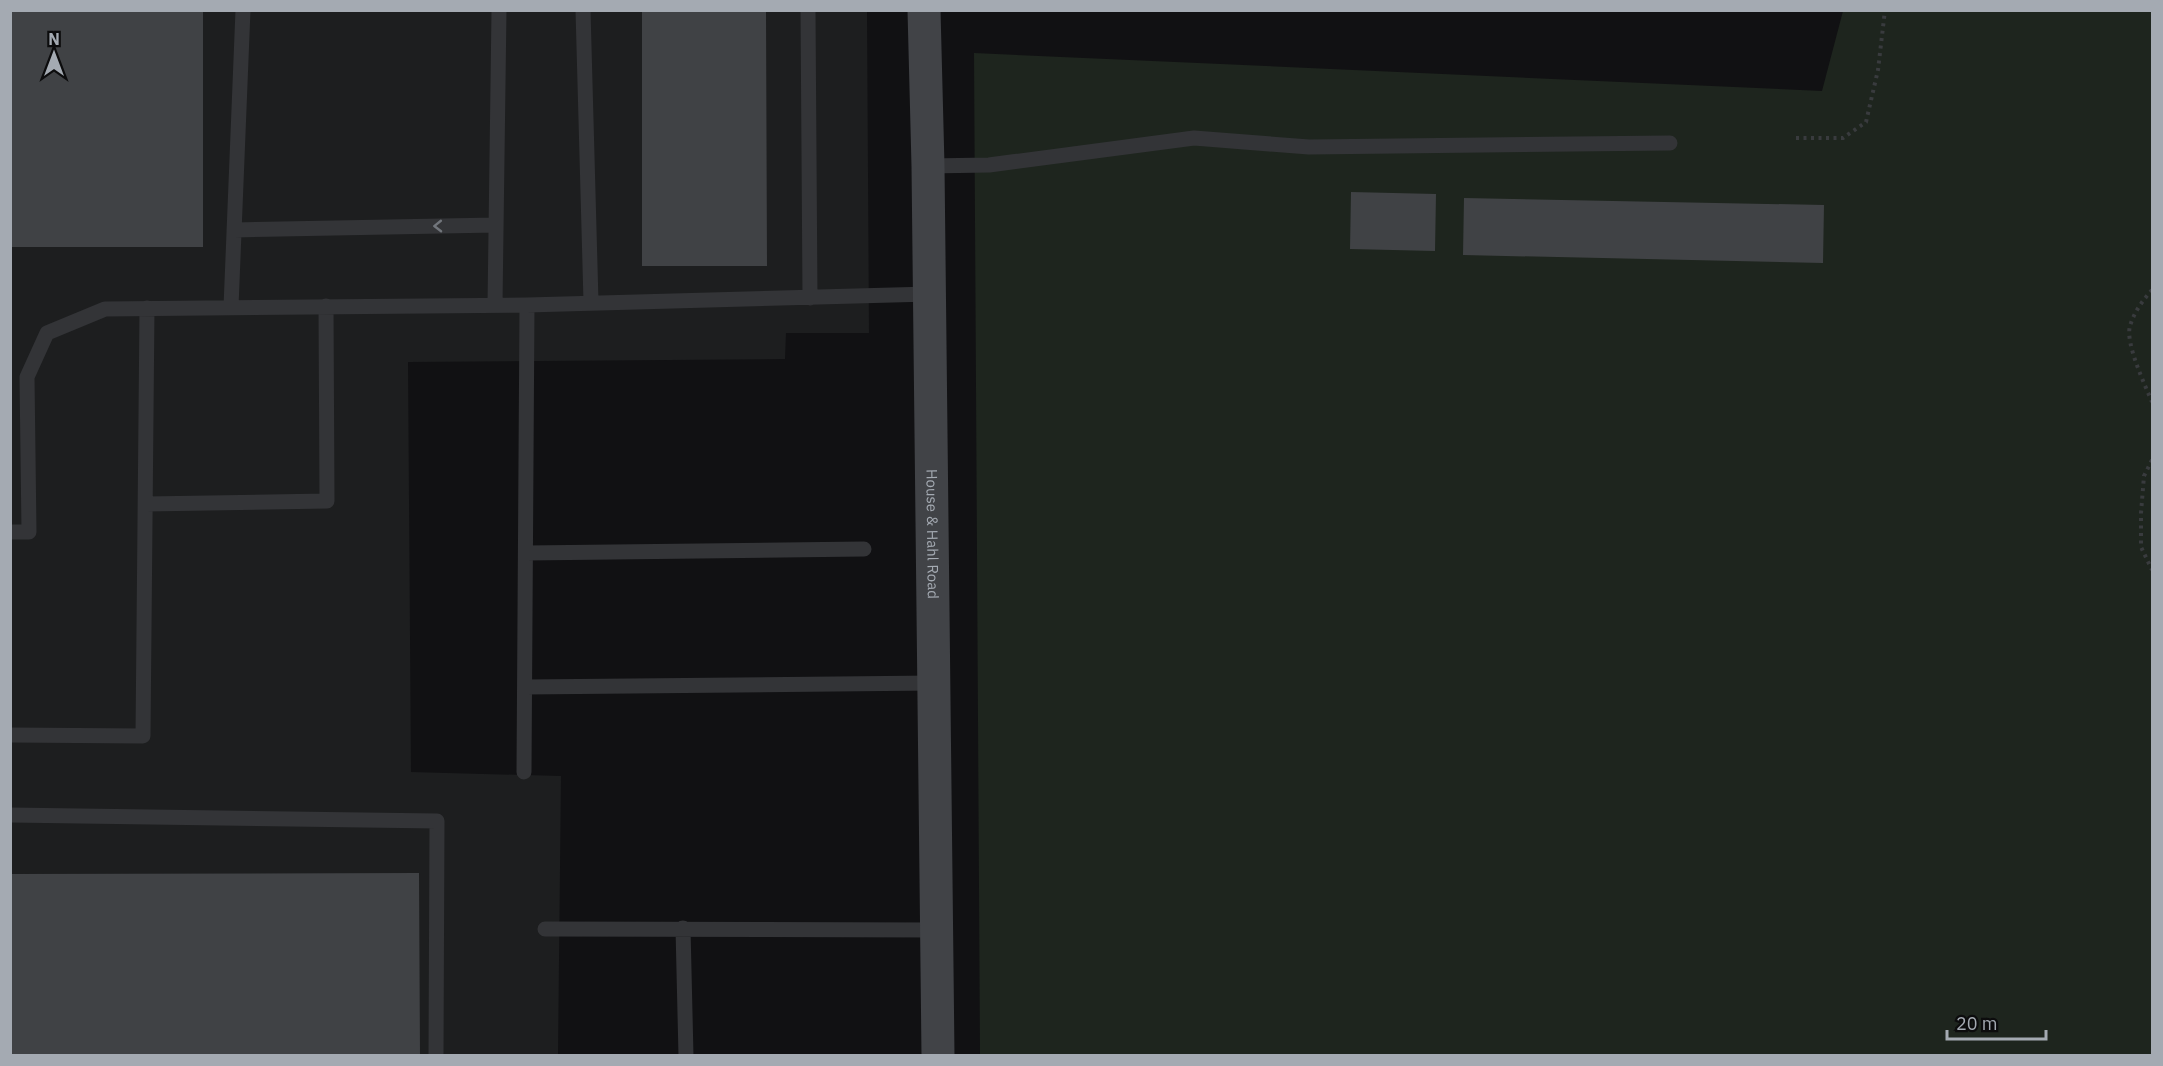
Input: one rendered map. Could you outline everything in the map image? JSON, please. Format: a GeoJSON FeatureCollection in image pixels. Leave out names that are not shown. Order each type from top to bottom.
{"type":"FeatureCollection","features":[{"type":"Feature","properties":{"kind":"street","name":"House & Hahl Road"},"geometry":{"type":"LineString","coordinates":[[924,10],[930,294],[938,1056]]}},
{"type":"Feature","properties":{"kind":"lane"},"geometry":{"type":"LineString","coordinates":[[231,307],[243,10]]}},
{"type":"Feature","properties":{"kind":"lane"},"geometry":{"type":"LineString","coordinates":[[495,305],[499,10]]}},
{"type":"Feature","properties":{"kind":"lane"},"geometry":{"type":"LineString","coordinates":[[583,10],[591,302]]}},
{"type":"Feature","properties":{"kind":"lane"},"geometry":{"type":"LineString","coordinates":[[808,10],[810,298]]}},
{"type":"Feature","properties":{"kind":"lane"},"geometry":{"type":"LineString","coordinates":[[928,166],[989,165],[1194,138],[1309,147],[1670,143]]}},
{"type":"Feature","properties":{"kind":"lane"},"geometry":{"type":"LineString","coordinates":[[234,231],[496,225]]}},
{"type":"Feature","properties":{"kind":"lane"},"geometry":{"type":"LineString","coordinates":[[10,532],[28,532],[27,377],[47,333],[105,309],[527,305],[930,294]]}},
{"type":"Feature","properties":{"kind":"lane"},"geometry":{"type":"LineString","coordinates":[[524,772],[527,305]]}},
{"type":"Feature","properties":{"kind":"lane"},"geometry":{"type":"LineString","coordinates":[[146,504],[327,501],[326,306]]}},
{"type":"Feature","properties":{"kind":"lane"},"geometry":{"type":"LineString","coordinates":[[10,735],[143,736],[147,309]]}},
{"type":"Feature","properties":{"kind":"lane"},"geometry":{"type":"LineString","coordinates":[[526,554],[864,549]]}},
{"type":"Feature","properties":{"kind":"lane"},"geometry":{"type":"LineString","coordinates":[[525,687],[934,683]]}},
{"type":"Feature","properties":{"kind":"lane"},"geometry":{"type":"LineString","coordinates":[[10,815],[437,821],[436,1056]]}},
{"type":"Feature","properties":{"kind":"lane"},"geometry":{"type":"LineString","coordinates":[[683,928],[686,1056]]}},
{"type":"Feature","properties":{"kind":"lane"},"geometry":{"type":"LineString","coordinates":[[545,929],[936,930]]}},
{"type":"Feature","properties":{"kind":"path"},"geometry":{"type":"LineString","coordinates":[[1796,138],[1843,138],[1866,122],[1878,70],[1885,10]]}},
{"type":"Feature","properties":{"kind":"path"},"geometry":{"type":"LineString","coordinates":[[2152,290],[2141,301],[2130,328],[2133,353],[2152,402]]}},
{"type":"Feature","properties":{"kind":"path"},"geometry":{"type":"LineString","coordinates":[[2152,460],[2144,476],[2141,548],[2152,570]]}},
{"type":"Feature","properties":{"kind":"shaded area"},"geometry":{"type":"Polygon","coordinates":[[[10,11],[867,11],[869,333],[786,333],[785,359],[408,362],[411,772],[561,776],[558,1055],[11,1055],[10,11]]]}},
{"type":"Feature","properties":{"kind":"shaded area"},"geometry":{"type":"Polygon","coordinates":[[[1843,11],[2152,11],[2152,1055],[980,1055],[974,53],[1822,91],[1843,11]]]}},
{"type":"Feature","properties":{"kind":"building"},"geometry":{"type":"Polygon","coordinates":[[[10,10],[203,10],[203,247],[10,247],[10,10]]]}},
{"type":"Feature","properties":{"kind":"building"},"geometry":{"type":"Polygon","coordinates":[[[642,10],[766,10],[767,266],[642,266],[642,10]]]}},
{"type":"Feature","properties":{"kind":"building"},"geometry":{"type":"Polygon","coordinates":[[[1351,192],[1436,194],[1435,251],[1350,249],[1351,192]]]}},
{"type":"Feature","properties":{"kind":"building"},"geometry":{"type":"Polygon","coordinates":[[[1464,198],[1824,205],[1823,263],[1463,255],[1464,198]]]}},
{"type":"Feature","properties":{"kind":"building"},"geometry":{"type":"Polygon","coordinates":[[[419,873],[420,1056],[10,1056],[10,874],[419,873]]]}}]}
